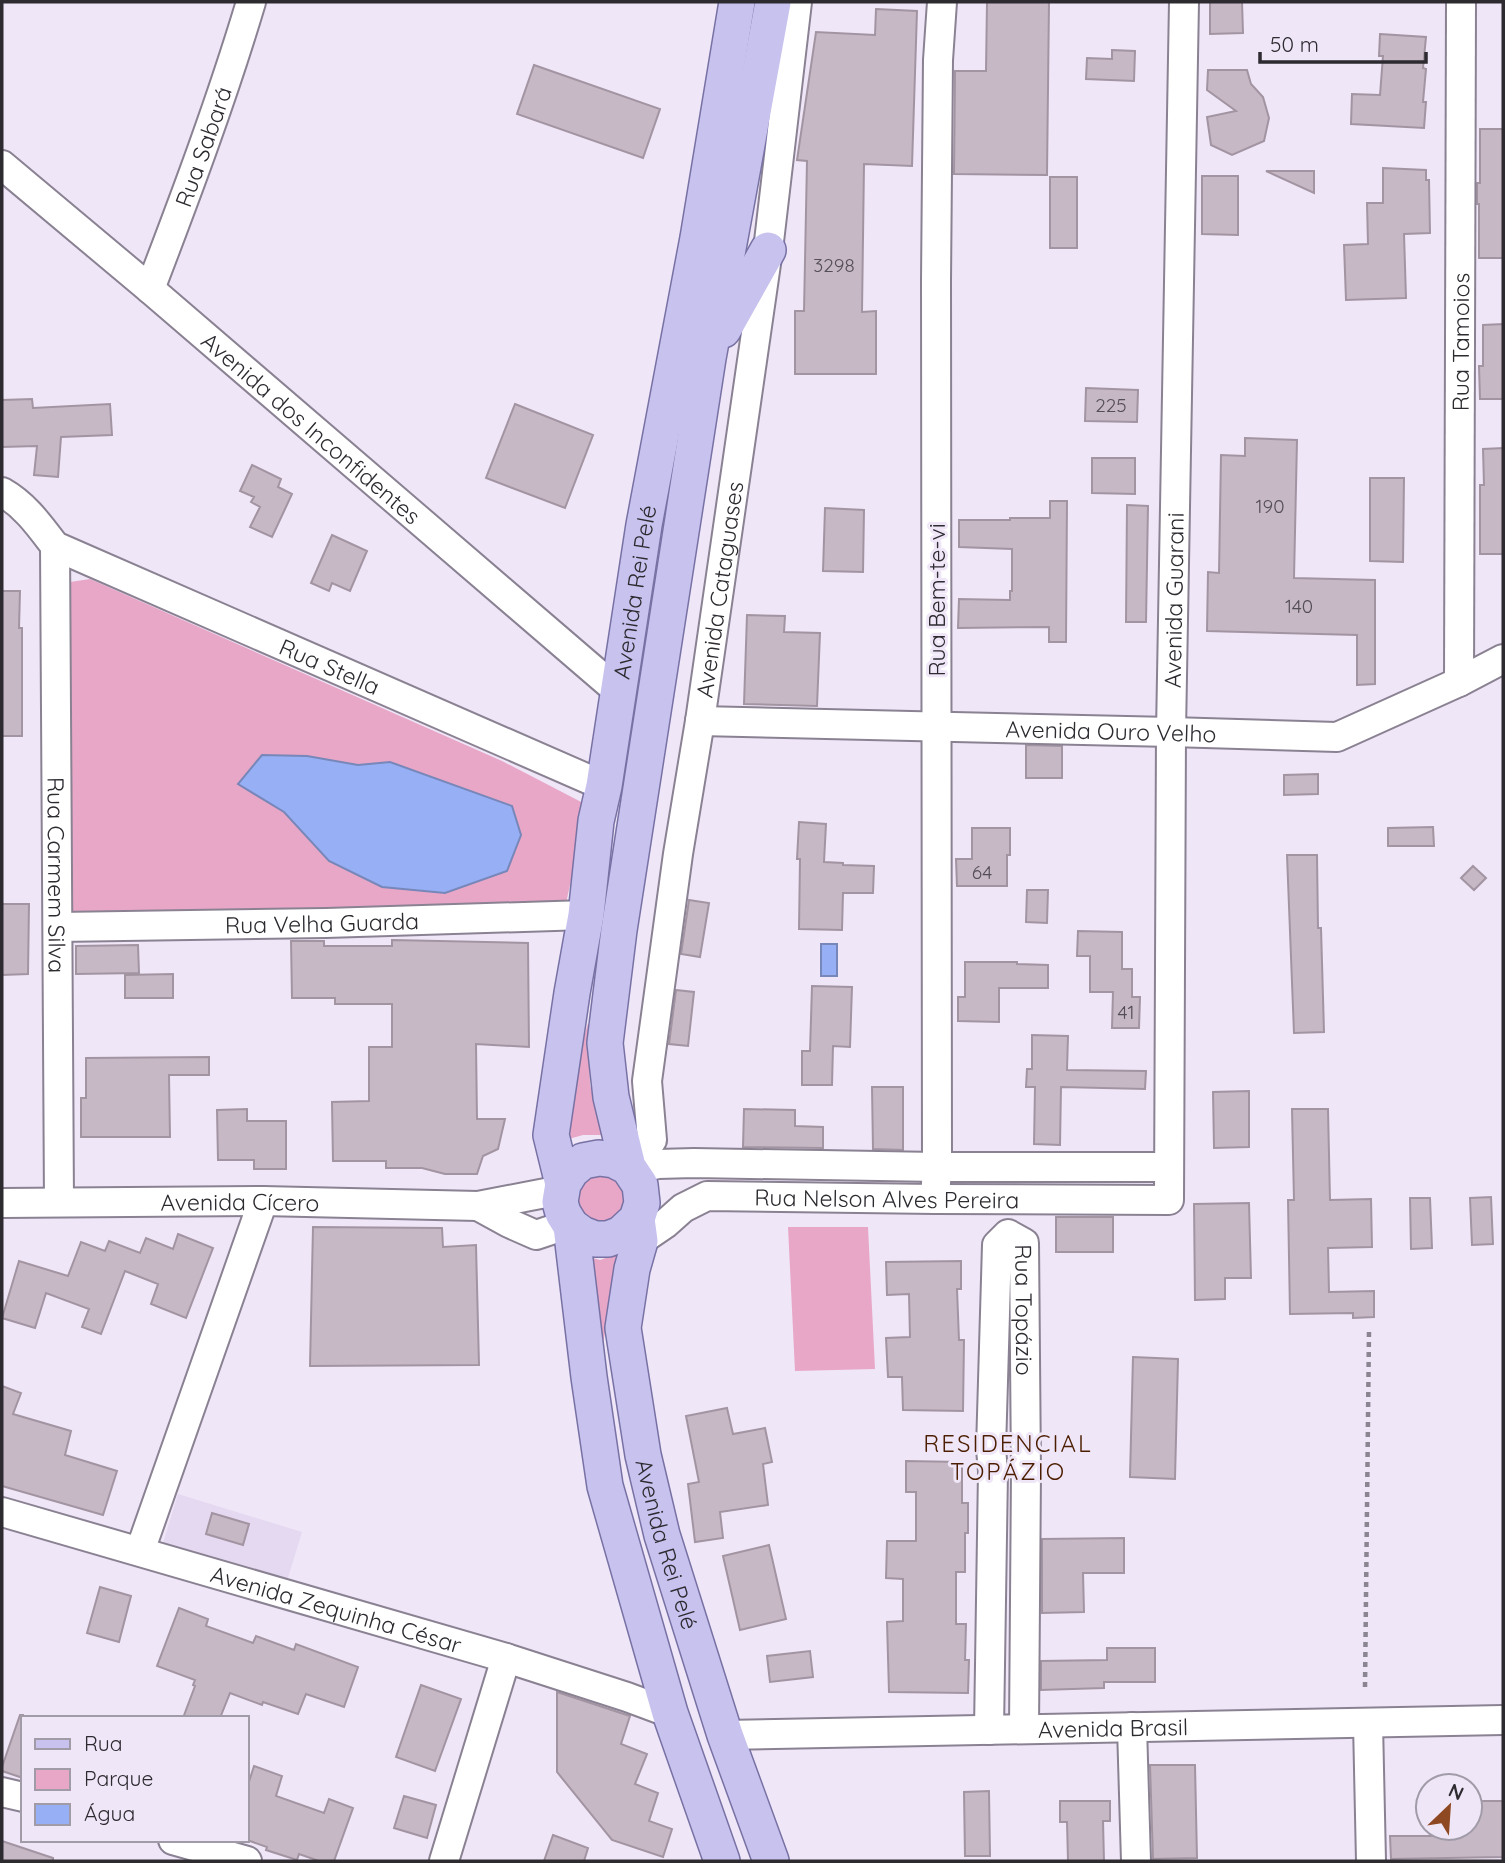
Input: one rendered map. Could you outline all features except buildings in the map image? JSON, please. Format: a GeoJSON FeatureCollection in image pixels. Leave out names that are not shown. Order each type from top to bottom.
{"type":"FeatureCollection","features":[{"type":"Feature","properties":{"kind":"main road","name":"Avenida Rei Pelé"},"geometry":{"type":"LineString","coordinates":[[722,1861],[670,1713],[606,1486],[570,1225],[560,1202],[562,1187],[551,1135],[644,525],[698,238],[737,2]]}},
{"type":"Feature","properties":{"kind":"main road","name":"Avenida Rei Pelé"},"geometry":{"type":"LineString","coordinates":[[771,1861],[725,1735],[662,1535],[643,1455],[623,1328],[632,1269],[633,1231],[642,1203],[640,1185],[629,1169],[611,1097],[605,1043],[619,930],[708,358],[773,2]]}},
{"type":"Feature","properties":{"kind":"main road"},"geometry":{"type":"LineString","coordinates":[[708,358],[768,250]]}},
{"type":"Feature","properties":{"kind":"main road"},"geometry":{"type":"LineString","coordinates":[[562,1187],[571,1171],[583,1161],[606,1158],[629,1169]]}},
{"type":"Feature","properties":{"kind":"main road"},"geometry":{"type":"LineString","coordinates":[[570,1225],[595,1239],[608,1239],[633,1231]]}},
{"type":"Feature","properties":{"kind":"street","name":"Rua Sabará"},"geometry":{"type":"LineString","coordinates":[[150,289],[181,209],[251,2]]}},
{"type":"Feature","properties":{"kind":"street","name":"Avenida Cataguases"},"geometry":{"type":"LineString","coordinates":[[629,1169],[652,1140],[647,1081],[768,250],[797,2]]}},
{"type":"Feature","properties":{"kind":"street","name":"Rua Bem-te-vi"},"geometry":{"type":"LineString","coordinates":[[935,1199],[936,281],[938,74],[942,2]]}},
{"type":"Feature","properties":{"kind":"street","name":"Avenida Guarani"},"geometry":{"type":"LineString","coordinates":[[1169,1200],[1171,732],[1184,2]]}},
{"type":"Feature","properties":{"kind":"street","name":"Rua Tamoios"},"geometry":{"type":"LineString","coordinates":[[1459,682],[1461,2]]}},
{"type":"Feature","properties":{"kind":"street","name":"Avenida dos Inconfidentes"},"geometry":{"type":"LineString","coordinates":[[2,165],[618,692]]}},
{"type":"Feature","properties":{"kind":"street"},"geometry":{"type":"LineString","coordinates":[[2,492],[16,500],[55,546]]}},
{"type":"Feature","properties":{"kind":"street","name":"Rua Stella"},"geometry":{"type":"LineString","coordinates":[[55,546],[604,786]]}},
{"type":"Feature","properties":{"kind":"street","name":"Rua Carmem Silva"},"geometry":{"type":"LineString","coordinates":[[55,546],[59,1202]]}},
{"type":"Feature","properties":{"kind":"street","name":"Avenida Ouro Velho"},"geometry":{"type":"LineString","coordinates":[[700,721],[1337,737],[1459,682],[1503,659]]}},
{"type":"Feature","properties":{"kind":"street","name":"Rua Velha Guarda"},"geometry":{"type":"LineString","coordinates":[[58,927],[586,915]]}},
{"type":"Feature","properties":{"kind":"street","name":"Rua Nelson Alves Pereira"},"geometry":{"type":"LineString","coordinates":[[629,1169],[658,1164],[694,1163],[1169,1167]]}},
{"type":"Feature","properties":{"kind":"street"},"geometry":{"type":"LineString","coordinates":[[509,1212],[562,1187]]}},
{"type":"Feature","properties":{"kind":"street","name":"Rua Nelson Alves Pereira"},"geometry":{"type":"LineString","coordinates":[[633,1231],[665,1224],[683,1208],[707,1196],[1169,1200]]}},
{"type":"Feature","properties":{"kind":"street"},"geometry":{"type":"LineString","coordinates":[[140,1551],[263,1201]]}},
{"type":"Feature","properties":{"kind":"street","name":"Avenida Cícero"},"geometry":{"type":"LineString","coordinates":[[2,1203],[263,1201],[478,1206],[509,1212],[536,1235],[570,1225]]}},
{"type":"Feature","properties":{"kind":"street","name":"Rua Topázio"},"geometry":{"type":"LineString","coordinates":[[989,1730],[997,1245],[1008,1234],[1024,1243],[1024,1729]]}},
{"type":"Feature","properties":{"kind":"street"},"geometry":{"type":"LineString","coordinates":[[992,1460],[1026,1460]]}},
{"type":"Feature","properties":{"kind":"street","name":"Avenida Zequinha César"},"geometry":{"type":"LineString","coordinates":[[2,1512],[506,1658],[670,1713]]}},
{"type":"Feature","properties":{"kind":"street"},"geometry":{"type":"LineString","coordinates":[[444,1861],[506,1658]]}},
{"type":"Feature","properties":{"kind":"street","name":"Avenida Brasil"},"geometry":{"type":"LineString","coordinates":[[725,1735],[1503,1720]]}},
{"type":"Feature","properties":{"kind":"street"},"geometry":{"type":"LineString","coordinates":[[1368,1723],[1371,1861]]}},
{"type":"Feature","properties":{"kind":"street"},"geometry":{"type":"LineString","coordinates":[[1132,1727],[1136,1861]]}},
{"type":"Feature","properties":{"kind":"street"},"geometry":{"type":"LineString","coordinates":[[2,1791],[21,1796]]}},
{"type":"Feature","properties":{"kind":"street"},"geometry":{"type":"LineString","coordinates":[[180,1842],[247,1861]]}},
{"type":"Feature","properties":{"kind":"path"},"geometry":{"type":"LineString","coordinates":[[1365,1687],[1369,1330]]}},
{"type":"Feature","properties":{"kind":"shaded area"},"geometry":{"type":"Polygon","coordinates":[[[178,1494],[302,1532],[287,1581],[163,1543],[178,1494]]]}},
{"type":"Feature","properties":{"kind":"green space"},"geometry":{"type":"Polygon","coordinates":[[[90,579],[502,761],[587,805],[565,908],[341,908],[72,914],[70,582],[90,579]],[[307,756],[284,812],[330,861],[382,887],[445,893],[507,871],[390,762],[358,765],[307,756]]]}},
{"type":"Feature","properties":{"kind":"green space"},"geometry":{"type":"Polygon","coordinates":[[[588,1023],[590,1085],[603,1135],[583,1135],[565,1140],[578,1059],[588,1023]]]}},
{"type":"Feature","properties":{"kind":"green space"},"geometry":{"type":"Polygon","coordinates":[[[617,1169],[633,1204],[605,1229],[571,1210],[579,1173],[617,1169]]]}},
{"type":"Feature","properties":{"kind":"green space"},"geometry":{"type":"Polygon","coordinates":[[[788,1227],[868,1227],[875,1369],[795,1371],[788,1227]]]}},
{"type":"Feature","properties":{"kind":"green space"},"geometry":{"type":"Polygon","coordinates":[[[620,1253],[603,1343],[597,1307],[582,1255],[600,1260],[620,1253]]]}},
{"type":"Feature","properties":{"kind":"water"},"geometry":{"type":"Polygon","coordinates":[[[262,755],[307,756],[358,765],[390,762],[512,806],[521,835],[507,871],[445,893],[382,887],[329,861],[284,812],[238,784],[262,755]]]}},
{"type":"Feature","properties":{"kind":"water"},"geometry":{"type":"Polygon","coordinates":[[[821,944],[837,944],[837,976],[821,976],[821,944]]]}},
{"type":"Feature","properties":{"kind":"district","name":"RESIDENCIAL TOPÁZIO"},"geometry":{"type":"Point","coordinates":[1008,1457]}}]}
